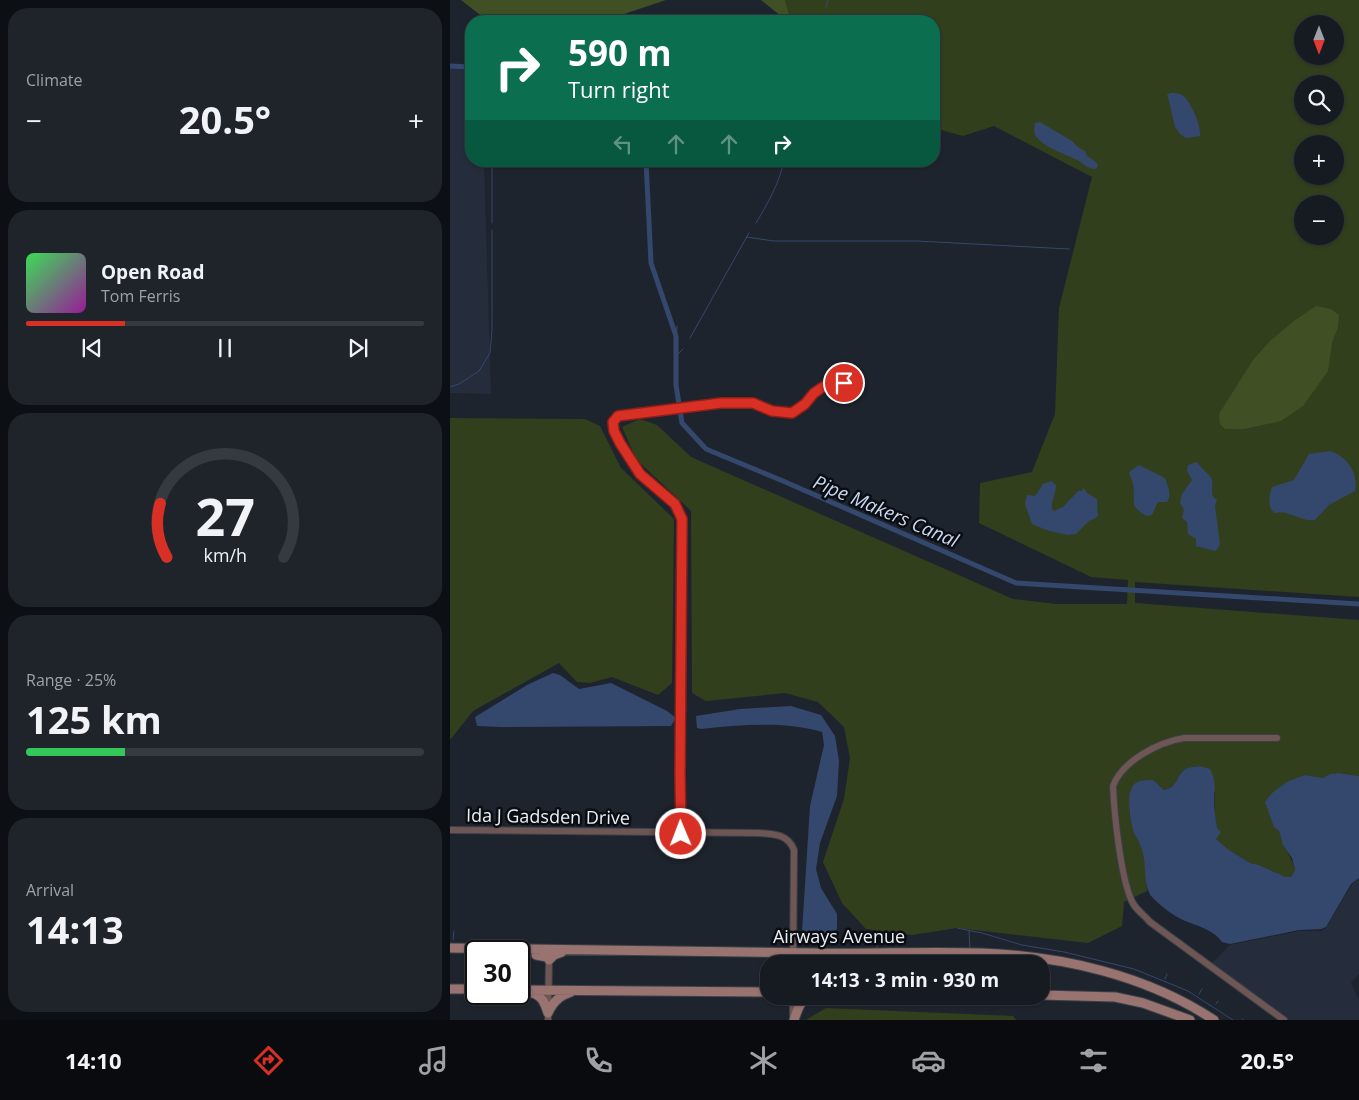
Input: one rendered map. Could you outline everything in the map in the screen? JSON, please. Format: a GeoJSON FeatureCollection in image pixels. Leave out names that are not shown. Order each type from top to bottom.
{"type":"FeatureCollection","features":[{"type":"Feature","properties":{"kind":"main road","name":"Airways Avenue"},"geometry":{"type":"LineString","coordinates":[[450,948],[465,949]]}},
{"type":"Feature","properties":{"kind":"main road","name":"Airways Avenue"},"geometry":{"type":"LineString","coordinates":[[530,951],[970,953],[1050,960],[1086,966],[1119,975],[1173,997],[1214,1020]]}},
{"type":"Feature","properties":{"kind":"main road"},"geometry":{"type":"LineString","coordinates":[[530,954],[542,955],[549,960],[554,955],[566,951]]}},
{"type":"Feature","properties":{"kind":"main road"},"geometry":{"type":"LineString","coordinates":[[450,989],[465,989]]}},
{"type":"Feature","properties":{"kind":"main road"},"geometry":{"type":"LineString","coordinates":[[530,990],[760,992]]}},
{"type":"Feature","properties":{"kind":"main road"},"geometry":{"type":"LineString","coordinates":[[548,1016],[553,1002],[564,994],[577,991]]}},
{"type":"Feature","properties":{"kind":"main road"},"geometry":{"type":"LineString","coordinates":[[530,992],[537,994],[543,999],[548,1016]]}},
{"type":"Feature","properties":{"kind":"main road"},"geometry":{"type":"LineString","coordinates":[[1050,995],[1115,998],[1143,1003],[1190,1020]]}},
{"type":"Feature","properties":{"kind":"main road"},"geometry":{"type":"LineString","coordinates":[[793,1020],[799,1005]]}},
{"type":"Feature","properties":{"kind":"street"},"geometry":{"type":"LineString","coordinates":[[681,834],[682,519],[675,504],[640,474],[620,443],[614,431],[613,422],[618,416],[721,403],[753,403],[772,411],[792,413],[805,404],[814,393],[829,383],[860,383]]}},
{"type":"Feature","properties":{"kind":"street"},"geometry":{"type":"LineString","coordinates":[[1277,738],[1184,738],[1170,740],[1124,768],[1117,776],[1113,786],[1122,860],[1128,892],[1134,905],[1150,922],[1284,1020]]}},
{"type":"Feature","properties":{"kind":"street","name":"Ida J Gadsden Drive"},"geometry":{"type":"LineString","coordinates":[[450,830],[774,834],[784,837],[791,843],[794,850],[793,952]]}},
{"type":"Feature","properties":{"kind":"street"},"geometry":{"type":"LineString","coordinates":[[548,1016],[549,960]]}},
{"type":"Feature","properties":{"kind":"street"},"geometry":{"type":"LineString","coordinates":[[793,1005],[793,1020]]}},
{"type":"Feature","properties":{"kind":"shaded area"},"geometry":{"type":"Polygon","coordinates":[[[450,66],[465,67],[465,167],[484,167],[491,394],[450,393],[450,66]]]}},
{"type":"Feature","properties":{"kind":"shaded area"},"geometry":{"type":"Polygon","coordinates":[[[1359,879],[1359,974],[1351,983],[1359,1001],[1359,1020],[1284,1020],[1211,964],[1230,945],[1300,931],[1321,931],[1326,928],[1352,884],[1359,879]]]}},
{"type":"Feature","properties":{"kind":"green space"},"geometry":{"type":"Polygon","coordinates":[[[461,0],[666,0],[621,15],[480,15],[461,0]]]}},
{"type":"Feature","properties":{"kind":"green space"},"geometry":{"type":"Polygon","coordinates":[[[761,0],[785,0],[789,15],[780,15],[761,0]]]}},
{"type":"Feature","properties":{"kind":"green space"},"geometry":{"type":"Polygon","coordinates":[[[785,0],[1359,0],[1359,597],[1135,582],[1135,603],[1359,620],[1359,776],[1339,773],[1330,774],[1323,778],[1305,775],[1279,831],[1295,870],[1291,877],[1286,877],[1250,863],[1216,839],[1215,792],[1199,766],[1187,768],[1180,774],[1175,784],[1164,790],[1152,780],[1137,783],[1130,801],[1130,818],[1144,856],[1147,891],[1124,902],[1122,926],[1088,943],[957,928],[912,935],[866,929],[842,903],[823,862],[844,799],[850,758],[844,727],[818,702],[785,693],[706,701],[692,693],[691,511],[636,459],[622,427],[640,419],[657,425],[691,457],[1013,599],[1056,604],[1127,604],[1128,580],[1091,577],[979,523],[980,483],[1032,472],[1055,414],[1059,308],[1092,177],[994,126],[963,136],[940,130],[940,15],[789,15],[785,0]]]}},
{"type":"Feature","properties":{"kind":"green space"},"geometry":{"type":"Polygon","coordinates":[[[1316,306],[1331,309],[1339,315],[1338,327],[1332,343],[1328,371],[1303,406],[1281,421],[1244,429],[1225,429],[1220,424],[1219,414],[1253,360],[1270,341],[1316,306]]]}},
{"type":"Feature","properties":{"kind":"green space"},"geometry":{"type":"Polygon","coordinates":[[[450,418],[585,419],[600,426],[621,468],[674,519],[672,683],[658,695],[612,677],[590,683],[577,682],[559,663],[473,711],[450,740],[450,418]]]}},
{"type":"Feature","properties":{"kind":"green space"},"geometry":{"type":"Polygon","coordinates":[[[826,1008],[1013,1016],[1016,1020],[806,1020],[826,1008]]]}},
{"type":"Feature","properties":{"kind":"water"},"geometry":{"type":"Polygon","coordinates":[[[1170,93],[1181,94],[1188,102],[1197,121],[1200,136],[1186,138],[1175,127],[1167,95],[1170,93]]]}},
{"type":"Feature","properties":{"kind":"water"},"geometry":{"type":"Polygon","coordinates":[[[1040,122],[1085,151],[1087,156],[1098,165],[1096,169],[1087,167],[1078,160],[1043,143],[1034,132],[1035,123],[1040,122]]]}},
{"type":"Feature","properties":{"kind":"water"},"geometry":{"type":"Polygon","coordinates":[[[1330,451],[1336,453],[1350,466],[1355,477],[1355,491],[1329,505],[1315,520],[1272,511],[1269,501],[1272,487],[1294,480],[1309,454],[1330,451]]]}},
{"type":"Feature","properties":{"kind":"water"},"geometry":{"type":"Polygon","coordinates":[[[1197,462],[1211,478],[1212,493],[1217,500],[1215,506],[1220,544],[1215,551],[1196,546],[1196,539],[1188,534],[1187,522],[1182,518],[1184,510],[1180,503],[1182,494],[1192,480],[1187,471],[1188,465],[1197,462]]]}},
{"type":"Feature","properties":{"kind":"water"},"geometry":{"type":"Polygon","coordinates":[[[1139,465],[1165,478],[1168,487],[1169,496],[1167,502],[1158,502],[1152,515],[1147,516],[1141,512],[1134,503],[1133,484],[1129,472],[1139,465]]]}},
{"type":"Feature","properties":{"kind":"water"},"geometry":{"type":"Polygon","coordinates":[[[1051,481],[1056,485],[1052,506],[1054,511],[1063,507],[1078,491],[1084,488],[1087,493],[1097,499],[1098,516],[1089,521],[1076,534],[1068,535],[1049,531],[1032,524],[1025,504],[1027,495],[1035,496],[1043,484],[1051,481]]]}},
{"type":"Feature","properties":{"kind":"water"},"geometry":{"type":"Polygon","coordinates":[[[553,673],[560,675],[579,689],[611,683],[667,711],[676,718],[671,726],[477,726],[475,717],[527,685],[553,673]]]}},
{"type":"Feature","properties":{"kind":"water"},"geometry":{"type":"Polygon","coordinates":[[[791,706],[821,715],[835,736],[839,761],[837,796],[820,843],[816,869],[821,888],[837,914],[837,929],[824,937],[812,936],[802,932],[810,806],[824,745],[822,732],[777,725],[697,728],[696,716],[740,709],[791,706]]]}},
{"type":"Feature","properties":{"kind":"water"},"geometry":{"type":"Polygon","coordinates":[[[1199,766],[1210,769],[1214,778],[1215,815],[1217,828],[1221,832],[1216,839],[1250,863],[1286,877],[1291,877],[1295,870],[1292,858],[1283,845],[1279,831],[1274,827],[1265,802],[1272,793],[1287,782],[1305,775],[1323,778],[1330,774],[1339,773],[1359,776],[1359,878],[1351,884],[1326,927],[1299,930],[1230,944],[1222,942],[1209,931],[1176,916],[1161,906],[1151,895],[1148,890],[1142,851],[1131,821],[1130,791],[1137,782],[1145,780],[1153,780],[1164,790],[1175,784],[1183,771],[1199,766]]]}},
{"type":"Feature","properties":{"kind":"waterway"},"geometry":{"type":"LineString","coordinates":[[826,7],[828,0]]}},
{"type":"Feature","properties":{"kind":"waterway","name":"Pipe Makers Canal"},"geometry":{"type":"LineString","coordinates":[[450,66],[465,67]]}},
{"type":"Feature","properties":{"kind":"waterway"},"geometry":{"type":"LineString","coordinates":[[492,167],[492,223]]}},
{"type":"Feature","properties":{"kind":"waterway","name":"Pipe Makers Canal"},"geometry":{"type":"LineString","coordinates":[[646,167],[651,263],[676,336],[676,385],[682,423],[706,449],[1016,583],[1359,604]]}},
{"type":"Feature","properties":{"kind":"waterway"},"geometry":{"type":"LineString","coordinates":[[756,223],[769,201],[782,167]]}},
{"type":"Feature","properties":{"kind":"waterway"},"geometry":{"type":"LineString","coordinates":[[450,387],[459,384],[479,371],[490,353],[492,330],[492,230]]}},
{"type":"Feature","properties":{"kind":"waterway"},"geometry":{"type":"LineString","coordinates":[[690,338],[749,233]]}},
{"type":"Feature","properties":{"kind":"waterway"},"geometry":{"type":"LineString","coordinates":[[746,237],[774,241],[917,241],[1069,249]]}},
{"type":"Feature","properties":{"kind":"waterway","name":"Pipe Makers Canal"},"geometry":{"type":"LineString","coordinates":[[677,326],[676,356],[683,349]]}},
{"type":"Feature","properties":{"kind":"waterway"},"geometry":{"type":"LineString","coordinates":[[957,928],[1022,945],[1064,952],[1134,969],[1188,991],[1233,1020]]}},
{"type":"Feature","properties":{"kind":"waterway"},"geometry":{"type":"LineString","coordinates":[[877,930],[877,948]]}},
{"type":"Feature","properties":{"kind":"waterway"},"geometry":{"type":"LineString","coordinates":[[453,940],[454,931]]}},
{"type":"Feature","properties":{"kind":"waterway"},"geometry":{"type":"LineString","coordinates":[[969,931],[970,950]]}},
{"type":"Feature","properties":{"kind":"waterway"},"geometry":{"type":"LineString","coordinates":[[1165,979],[1167,974]]}},
{"type":"Feature","properties":{"kind":"waterway"},"geometry":{"type":"LineString","coordinates":[[1199,994],[1202,989]]}},
{"type":"Feature","properties":{"kind":"route"},"geometry":{"type":"LineString","coordinates":[[681,834],[682,519],[675,504],[640,474],[620,443],[614,431],[613,422],[618,416],[721,403],[753,403],[772,411],[792,413],[805,404],[814,393],[829,383],[844,383]]}}]}
